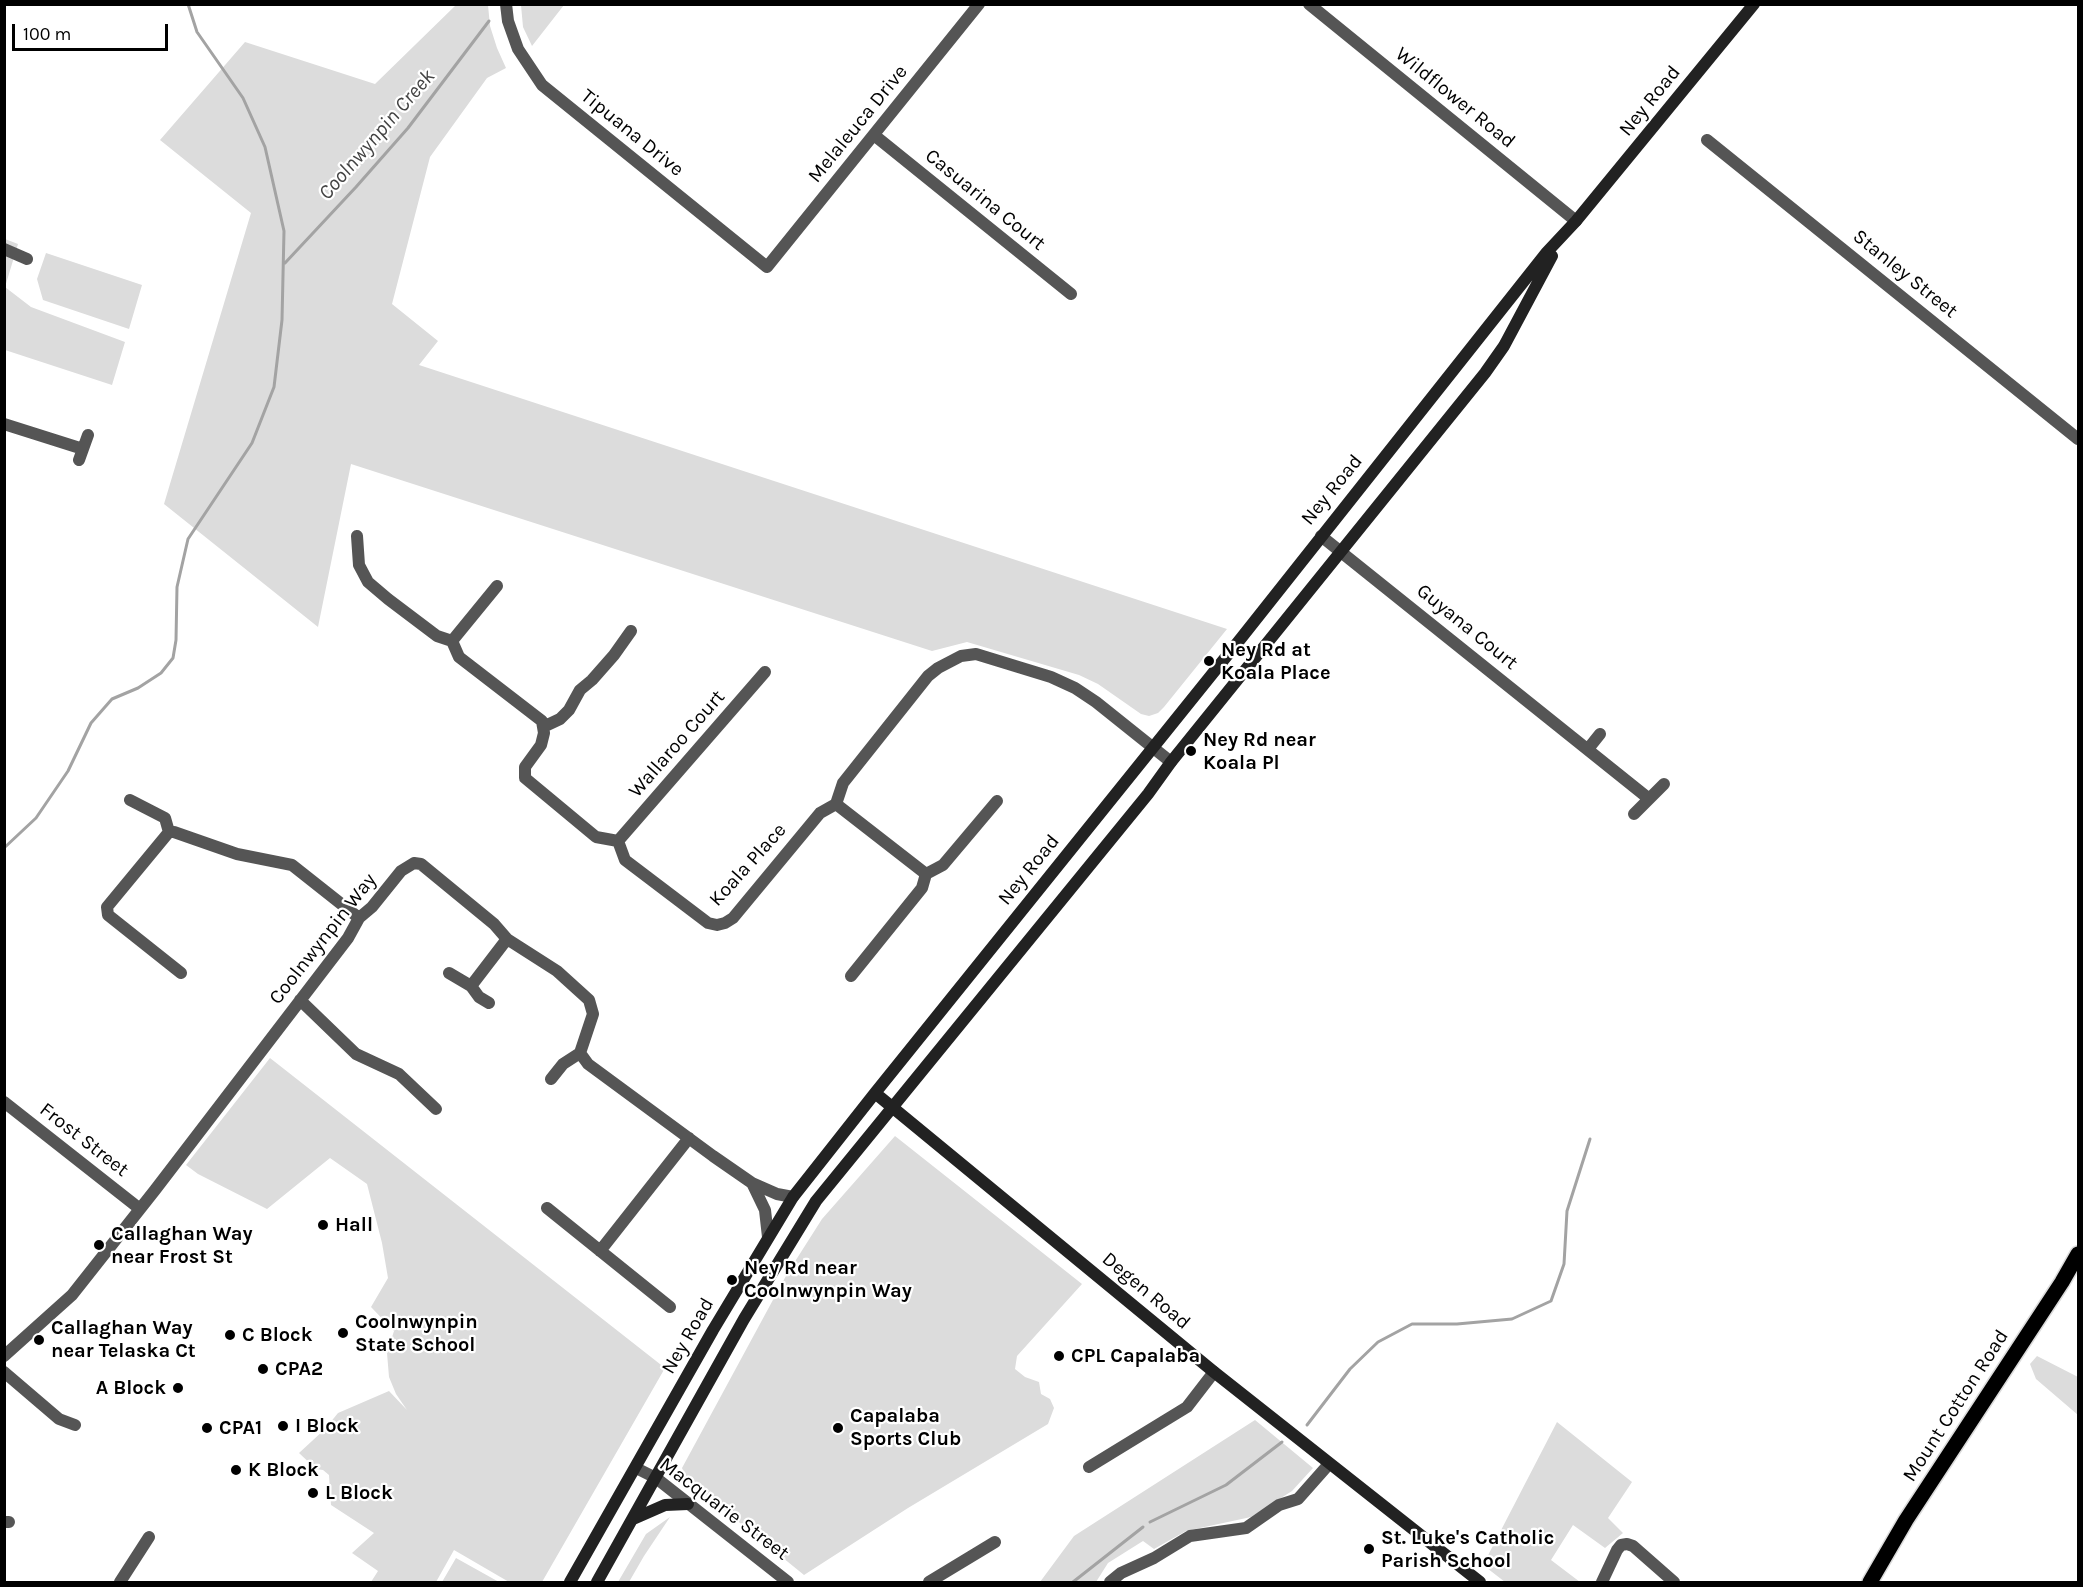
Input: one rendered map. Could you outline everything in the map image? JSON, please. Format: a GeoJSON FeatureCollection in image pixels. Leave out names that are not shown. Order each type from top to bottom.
{"type":"FeatureCollection","features":[{"type":"Feature","properties":{"kind":"main road","name":"Ney Road"},"geometry":{"type":"LineString","coordinates":[[570,1582],[713,1330],[793,1197],[1547,252],[1576,221],[1754,4]]}},
{"type":"Feature","properties":{"kind":"main road","name":"Ney Road"},"geometry":{"type":"LineString","coordinates":[[597,1582],[744,1319],[816,1201],[1148,794],[1171,762],[1485,373],[1504,346],[1549,261],[1576,221]]}},
{"type":"Feature","properties":{"kind":"main road","name":"Degen Road"},"geometry":{"type":"LineString","coordinates":[[875,1093],[1214,1372],[1480,1582]]}},
{"type":"Feature","properties":{"kind":"main road","name":"Mount Cotton Road"},"geometry":{"type":"LineString","coordinates":[[1870,1582],[1906,1520],[2079,1254]]}},
{"type":"Feature","properties":{"kind":"main road"},"geometry":{"type":"LineString","coordinates":[[632,1519],[665,1505],[688,1504]]}},
{"type":"Feature","properties":{"kind":"street","name":"Tipuana Drive"},"geometry":{"type":"LineString","coordinates":[[506,4],[508,21],[518,49],[542,85],[767,267]]}},
{"type":"Feature","properties":{"kind":"street","name":"Melaleuca Drive"},"geometry":{"type":"LineString","coordinates":[[767,267],[979,4]]}},
{"type":"Feature","properties":{"kind":"street","name":"Wildflower Road"},"geometry":{"type":"LineString","coordinates":[[1309,4],[1576,221]]}},
{"type":"Feature","properties":{"kind":"street","name":"Casuarina Court"},"geometry":{"type":"LineString","coordinates":[[874,135],[1071,294]]}},
{"type":"Feature","properties":{"kind":"street","name":"Stanley Street"},"geometry":{"type":"LineString","coordinates":[[1707,140],[2079,439]]}},
{"type":"Feature","properties":{"kind":"street"},"geometry":{"type":"LineString","coordinates":[[4,249],[27,259]]}},
{"type":"Feature","properties":{"kind":"street"},"geometry":{"type":"LineString","coordinates":[[4,424],[81,454],[88,435]]}},
{"type":"Feature","properties":{"kind":"street"},"geometry":{"type":"LineString","coordinates":[[357,536],[359,565],[368,582],[437,636],[452,641],[459,657],[542,722],[544,733],[541,745],[525,767],[525,778],[596,837],[618,841]]}},
{"type":"Feature","properties":{"kind":"street","name":"Guyana Court"},"geometry":{"type":"LineString","coordinates":[[1321,536],[1648,798]]}},
{"type":"Feature","properties":{"kind":"street"},"geometry":{"type":"LineString","coordinates":[[452,641],[497,586]]}},
{"type":"Feature","properties":{"kind":"street"},"geometry":{"type":"LineString","coordinates":[[543,727],[560,719],[580,690],[606,664],[631,631]]}},
{"type":"Feature","properties":{"kind":"street","name":"Koala Place"},"geometry":{"type":"LineString","coordinates":[[618,841],[625,860],[708,923],[717,925],[724,923],[733,918],[820,813],[836,804],[843,783],[928,676],[938,668],[962,656],[976,654],[1051,677],[1075,688],[1171,762]]}},
{"type":"Feature","properties":{"kind":"street","name":"Wallaroo Court"},"geometry":{"type":"LineString","coordinates":[[618,841],[765,672]]}},
{"type":"Feature","properties":{"kind":"street"},"geometry":{"type":"LineString","coordinates":[[1588,749],[1599,734]]}},
{"type":"Feature","properties":{"kind":"street"},"geometry":{"type":"LineString","coordinates":[[1634,814],[1664,784]]}},
{"type":"Feature","properties":{"kind":"street"},"geometry":{"type":"LineString","coordinates":[[130,800],[165,818],[169,832]]}},
{"type":"Feature","properties":{"kind":"street"},"geometry":{"type":"LineString","coordinates":[[851,976],[922,888],[926,874],[944,865],[997,801]]}},
{"type":"Feature","properties":{"kind":"street"},"geometry":{"type":"LineString","coordinates":[[836,804],[926,874]]}},
{"type":"Feature","properties":{"kind":"street"},"geometry":{"type":"LineString","coordinates":[[169,832],[237,854],[292,865],[359,918]]}},
{"type":"Feature","properties":{"kind":"street"},"geometry":{"type":"LineString","coordinates":[[169,832],[107,907],[108,915],[181,973]]}},
{"type":"Feature","properties":{"kind":"street","name":"Coolnwynpin Way"},"geometry":{"type":"LineString","coordinates":[[4,1356],[72,1295],[348,938],[359,918],[372,907],[401,871],[414,863],[421,864],[494,924],[507,939],[557,971],[589,1000],[593,1014],[580,1053]]}},
{"type":"Feature","properties":{"kind":"street"},"geometry":{"type":"LineString","coordinates":[[471,986],[507,939]]}},
{"type":"Feature","properties":{"kind":"street"},"geometry":{"type":"LineString","coordinates":[[449,973],[471,986],[479,997],[489,1003]]}},
{"type":"Feature","properties":{"kind":"street"},"geometry":{"type":"LineString","coordinates":[[300,1000],[356,1054],[399,1074],[436,1109]]}},
{"type":"Feature","properties":{"kind":"street"},"geometry":{"type":"LineString","coordinates":[[551,1079],[562,1064],[580,1053],[588,1064],[752,1183],[777,1194],[793,1197]]}},
{"type":"Feature","properties":{"kind":"street","name":"Frost Street"},"geometry":{"type":"LineString","coordinates":[[4,1102],[140,1209]]}},
{"type":"Feature","properties":{"kind":"street"},"geometry":{"type":"LineString","coordinates":[[600,1251],[689,1138]]}},
{"type":"Feature","properties":{"kind":"street"},"geometry":{"type":"LineString","coordinates":[[752,1183],[765,1210],[768,1237]]}},
{"type":"Feature","properties":{"kind":"street"},"geometry":{"type":"LineString","coordinates":[[547,1208],[670,1307]]}},
{"type":"Feature","properties":{"kind":"street"},"geometry":{"type":"LineString","coordinates":[[4,1372],[59,1419],[75,1425]]}},
{"type":"Feature","properties":{"kind":"street"},"geometry":{"type":"LineString","coordinates":[[1089,1467],[1187,1407],[1214,1372]]}},
{"type":"Feature","properties":{"kind":"street"},"geometry":{"type":"LineString","coordinates":[[1110,1582],[1120,1573],[1154,1558],[1190,1536],[1246,1528],[1279,1505],[1298,1499],[1329,1464]]}},
{"type":"Feature","properties":{"kind":"street","name":"Macquarie Street"},"geometry":{"type":"LineString","coordinates":[[636,1468],[656,1478],[788,1582]]}},
{"type":"Feature","properties":{"kind":"street"},"geometry":{"type":"LineString","coordinates":[[120,1582],[149,1537]]}},
{"type":"Feature","properties":{"kind":"street"},"geometry":{"type":"LineString","coordinates":[[929,1582],[995,1542]]}},
{"type":"Feature","properties":{"kind":"street"},"geometry":{"type":"LineString","coordinates":[[1602,1582],[1617,1550],[1621,1545],[1627,1544],[1633,1546],[1674,1582]]}},
{"type":"Feature","properties":{"kind":"shaded area"},"geometry":{"type":"Polygon","coordinates":[[[521,4],[564,5],[532,46],[523,27],[521,4]]]}},
{"type":"Feature","properties":{"kind":"shaded area"},"geometry":{"type":"Polygon","coordinates":[[[456,5],[488,5],[490,26],[506,68],[487,78],[430,157],[392,304],[438,341],[419,365],[1227,629],[1158,713],[1149,716],[1141,714],[1098,684],[1079,675],[967,642],[932,651],[351,464],[318,627],[164,504],[251,213],[160,140],[245,42],[375,84],[456,5]]]}},
{"type":"Feature","properties":{"kind":"shaded area"},"geometry":{"type":"Polygon","coordinates":[[[5,239],[18,244],[5,287],[5,239]]]}},
{"type":"Feature","properties":{"kind":"shaded area"},"geometry":{"type":"Polygon","coordinates":[[[46,253],[142,285],[129,329],[43,300],[37,279],[46,253]]]}},
{"type":"Feature","properties":{"kind":"shaded area"},"geometry":{"type":"Polygon","coordinates":[[[5,287],[31,307],[125,342],[112,385],[5,350],[5,287]]]}},
{"type":"Feature","properties":{"kind":"shaded area"},"geometry":{"type":"Polygon","coordinates":[[[270,1058],[665,1368],[542,1582],[509,1582],[454,1550],[436,1582],[371,1582],[378,1571],[352,1553],[374,1533],[331,1505],[329,1475],[323,1470],[316,1469],[299,1453],[325,1429],[338,1413],[389,1391],[407,1410],[396,1394],[389,1377],[387,1353],[394,1331],[371,1307],[388,1278],[367,1184],[330,1158],[267,1209],[198,1174],[186,1165],[270,1058]]]}},
{"type":"Feature","properties":{"kind":"shaded area"},"geometry":{"type":"Polygon","coordinates":[[[895,1136],[1082,1284],[1017,1356],[1015,1369],[1025,1377],[1039,1382],[1041,1394],[1050,1399],[1054,1408],[1048,1424],[908,1508],[804,1575],[686,1479],[682,1468],[787,1274],[822,1219],[895,1136]]]}},
{"type":"Feature","properties":{"kind":"shaded area"},"geometry":{"type":"Polygon","coordinates":[[[2037,1356],[2078,1377],[2078,1415],[2036,1379],[2030,1364],[2037,1356]]]}},
{"type":"Feature","properties":{"kind":"shaded area"},"geometry":{"type":"Polygon","coordinates":[[[1255,1420],[1313,1468],[1292,1491],[1251,1517],[1186,1531],[1154,1549],[1143,1541],[1108,1563],[1096,1582],[1040,1582],[1074,1536],[1255,1420]]]}},
{"type":"Feature","properties":{"kind":"shaded area"},"geometry":{"type":"Polygon","coordinates":[[[1557,1422],[1632,1482],[1608,1518],[1623,1533],[1605,1548],[1573,1525],[1551,1560],[1580,1582],[1505,1582],[1483,1565],[1557,1422]]]}},
{"type":"Feature","properties":{"kind":"shaded area"},"geometry":{"type":"Polygon","coordinates":[[[670,1517],[629,1582],[618,1582],[646,1534],[670,1517]]]}},
{"type":"Feature","properties":{"kind":"shaded area"},"geometry":{"type":"Polygon","coordinates":[[[456,1558],[499,1582],[442,1582],[456,1558]]]}},
{"type":"Feature","properties":{"kind":"waterway","name":"Coolnwynpin Creek"},"geometry":{"type":"LineString","coordinates":[[4,848],[36,818],[68,771],[91,723],[112,699],[138,688],[161,673],[173,658],[176,640],[177,587],[188,539],[252,443],[274,387],[282,320],[284,231],[265,147],[243,98],[197,32],[188,4]]}},
{"type":"Feature","properties":{"kind":"waterway","name":"Coolnwynpin Creek"},"geometry":{"type":"LineString","coordinates":[[285,263],[408,128],[489,21]]}},
{"type":"Feature","properties":{"kind":"waterway","name":"Coolnwynpin Creek"},"geometry":{"type":"LineString","coordinates":[[1307,1425],[1350,1369],[1378,1342],[1412,1324],[1457,1324],[1512,1319],[1551,1301],[1564,1264],[1567,1211],[1590,1139]]}},
{"type":"Feature","properties":{"kind":"waterway","name":"Coolnwynpin Creek"},"geometry":{"type":"LineString","coordinates":[[1150,1522],[1226,1485],[1282,1442]]}},
{"type":"Feature","properties":{"kind":"waterway","name":"Coolnwynpin Creek"},"geometry":{"type":"LineString","coordinates":[[1073,1582],[1143,1527]]}},
{"type":"Feature","properties":{"kind":"place","name":"Ney Rd at Koala Place"},"geometry":{"type":"Point","coordinates":[1209,661]}},
{"type":"Feature","properties":{"kind":"place","name":"Ney Rd near Koala Pl"},"geometry":{"type":"Point","coordinates":[1191,751]}},
{"type":"Feature","properties":{"kind":"place","name":"Hall"},"geometry":{"type":"Point","coordinates":[323,1225]}},
{"type":"Feature","properties":{"kind":"place","name":"Callaghan Way near Frost St"},"geometry":{"type":"Point","coordinates":[99,1245]}},
{"type":"Feature","properties":{"kind":"place","name":"Ney Rd near Coolnwynpin Way"},"geometry":{"type":"Point","coordinates":[732,1280]}},
{"type":"Feature","properties":{"kind":"place","name":"Coolnwynpin State School"},"geometry":{"type":"Point","coordinates":[343,1333]}},
{"type":"Feature","properties":{"kind":"place","name":"C Block"},"geometry":{"type":"Point","coordinates":[230,1335]}},
{"type":"Feature","properties":{"kind":"place","name":"Callaghan Way near Telaska Ct"},"geometry":{"type":"Point","coordinates":[39,1340]}},
{"type":"Feature","properties":{"kind":"place","name":"CPL Capalaba"},"geometry":{"type":"Point","coordinates":[1059,1356]}},
{"type":"Feature","properties":{"kind":"place","name":"CPA2"},"geometry":{"type":"Point","coordinates":[263,1369]}},
{"type":"Feature","properties":{"kind":"place","name":"A Block"},"geometry":{"type":"Point","coordinates":[178,1388]}},
{"type":"Feature","properties":{"kind":"place","name":"I Block"},"geometry":{"type":"Point","coordinates":[283,1426]}},
{"type":"Feature","properties":{"kind":"place","name":"CPA1"},"geometry":{"type":"Point","coordinates":[207,1428]}},
{"type":"Feature","properties":{"kind":"place","name":"Capalaba Sports Club"},"geometry":{"type":"Point","coordinates":[838,1428]}},
{"type":"Feature","properties":{"kind":"place","name":"K Block"},"geometry":{"type":"Point","coordinates":[236,1470]}},
{"type":"Feature","properties":{"kind":"place","name":"L Block"},"geometry":{"type":"Point","coordinates":[313,1493]}},
{"type":"Feature","properties":{"kind":"place","name":"St. Luke's Catholic Parish School"},"geometry":{"type":"Point","coordinates":[1369,1549]}}]}
